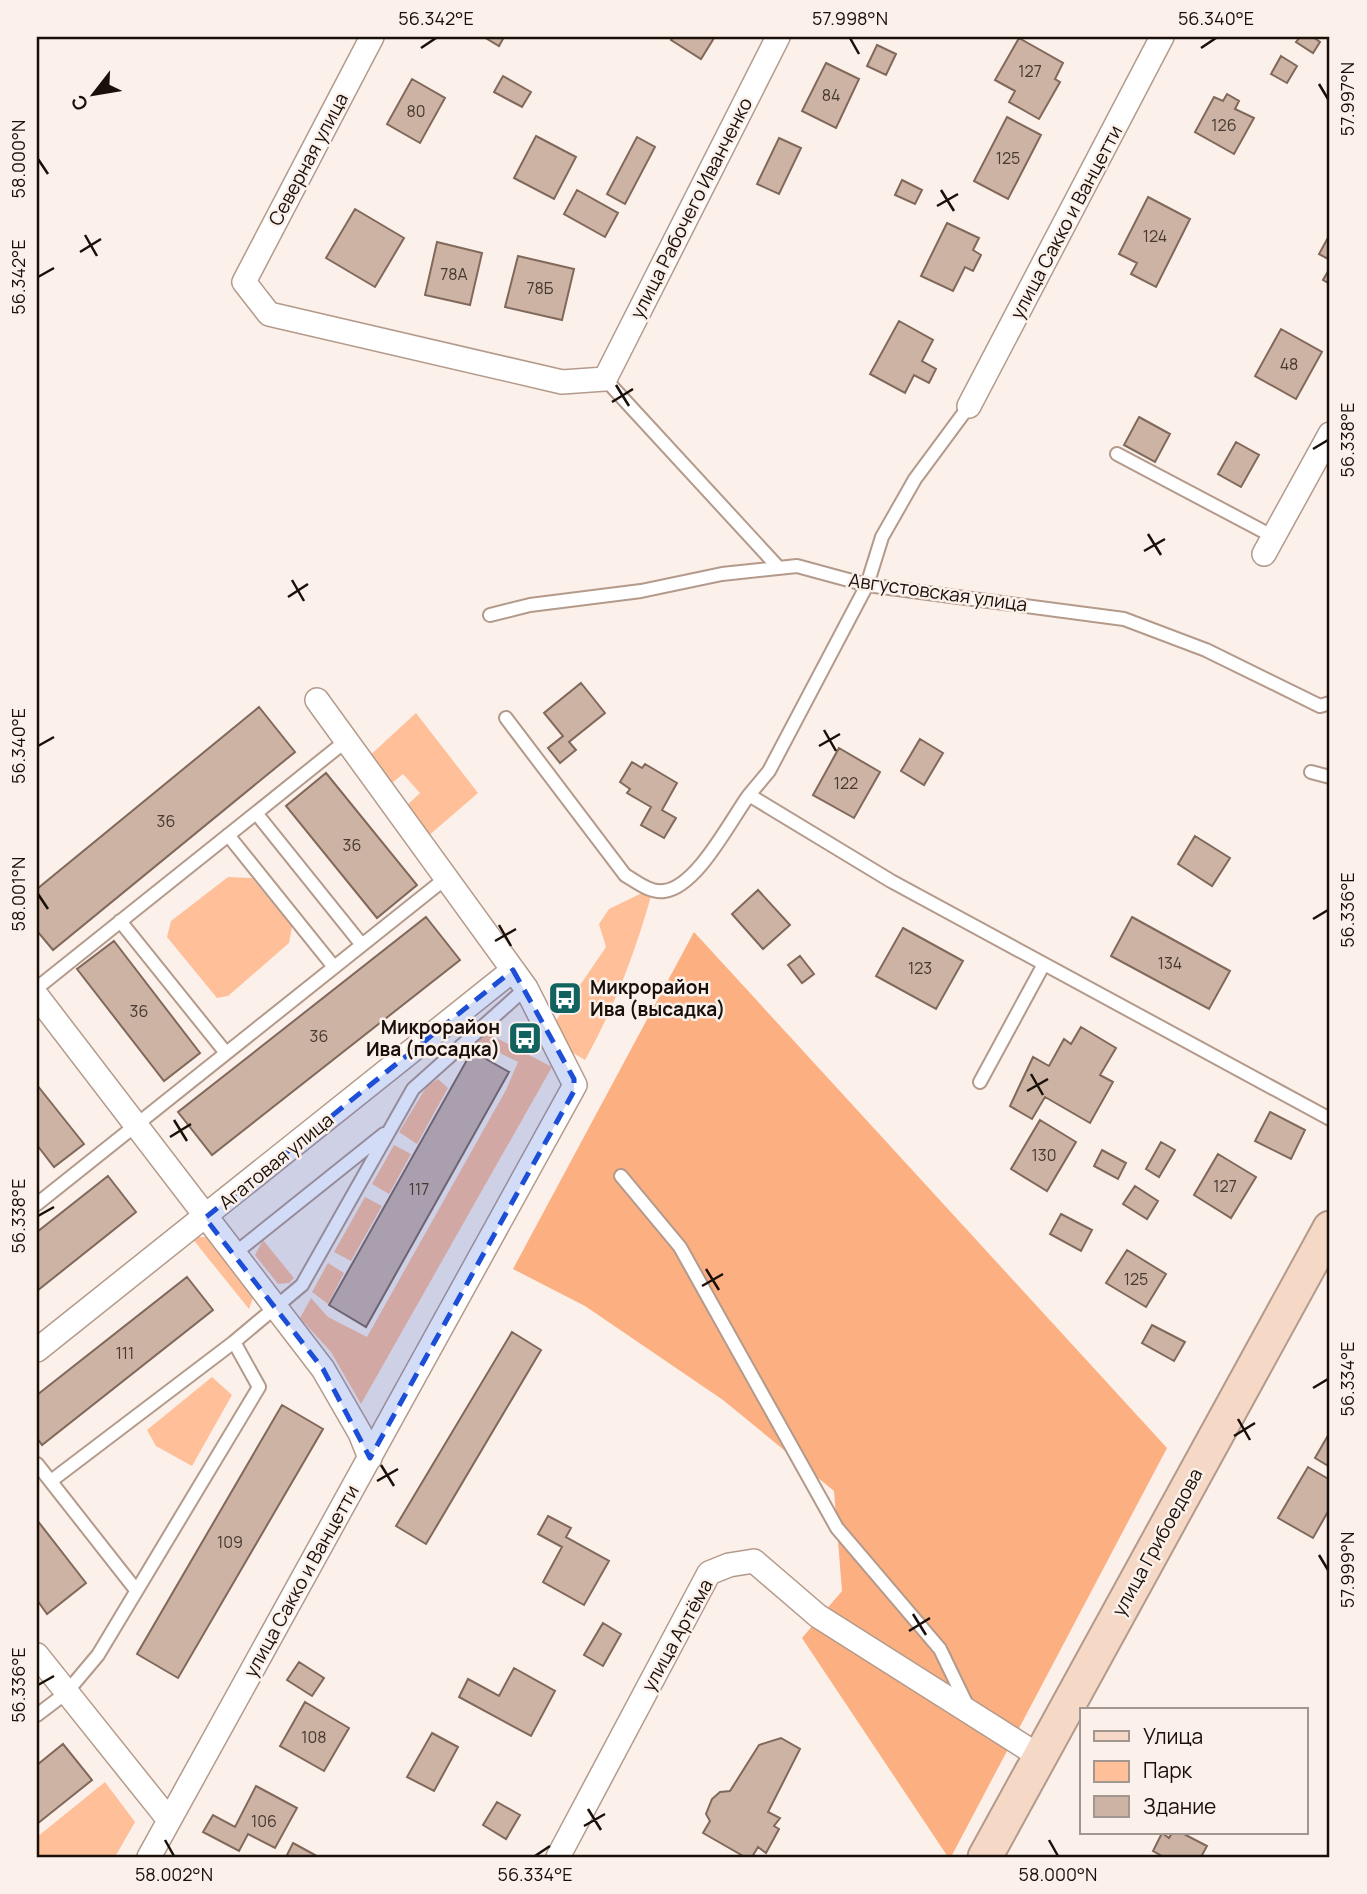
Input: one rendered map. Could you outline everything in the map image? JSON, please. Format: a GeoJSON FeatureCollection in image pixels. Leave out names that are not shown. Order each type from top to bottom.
{"type":"FeatureCollection","features":[{"type":"Feature","properties":{"kind":"street","name":"Северная улица"},"geometry":{"type":"LineString","coordinates":[[372,37],[244,282],[269,314],[562,382],[604,379]]}},
{"type":"Feature","properties":{"kind":"street","name":"улица Рабочего Иванченко"},"geometry":{"type":"LineString","coordinates":[[604,379],[778,37]]}},
{"type":"Feature","properties":{"kind":"street","name":"улица Сакко и Ванцетти"},"geometry":{"type":"LineString","coordinates":[[969,407],[1162,37]]}},
{"type":"Feature","properties":{"kind":"street"},"geometry":{"type":"LineString","coordinates":[[1269,546],[1330,433]]}},
{"type":"Feature","properties":{"kind":"street"},"geometry":{"type":"LineString","coordinates":[[317,700],[519,979]]}},
{"type":"Feature","properties":{"kind":"street","name":"улица Сакко и Ванцетти"},"geometry":{"type":"LineString","coordinates":[[149,1857],[575,1085],[519,979]]}},
{"type":"Feature","properties":{"kind":"street","name":"Агатовая улица"},"geometry":{"type":"LineString","coordinates":[[37,1350],[205,1218],[519,979]]}},
{"type":"Feature","properties":{"kind":"street"},"geometry":{"type":"LineString","coordinates":[[37,996],[323,1369],[360,1433],[370,1458]]}},
{"type":"Feature","properties":{"kind":"street","name":"улица Грибоедова"},"geometry":{"type":"LineString","coordinates":[[985,1857],[1330,1228]]}},
{"type":"Feature","properties":{"kind":"street","name":"улица Артёма"},"geometry":{"type":"LineString","coordinates":[[558,1857],[709,1573],[729,1564],[754,1562],[818,1616],[1039,1756]]}},
{"type":"Feature","properties":{"kind":"street"},"geometry":{"type":"LineString","coordinates":[[37,1655],[169,1820]]}},
{"type":"Feature","properties":{"kind":"lane"},"geometry":{"type":"LineString","coordinates":[[604,379],[779,568]]}},
{"type":"Feature","properties":{"kind":"lane"},"geometry":{"type":"LineString","coordinates":[[506,718],[625,874],[644,887],[662,892],[680,886],[694,875],[749,795],[769,771],[867,585],[888,526],[915,479],[969,407]]}},
{"type":"Feature","properties":{"kind":"lane"},"geometry":{"type":"LineString","coordinates":[[1116,454],[1269,546]]}},
{"type":"Feature","properties":{"kind":"lane","name":"Августовская улица"},"geometry":{"type":"LineString","coordinates":[[490,615],[530,605],[641,591],[722,574],[797,566],[867,585],[1124,619],[1206,650],[1320,706],[1330,703]]}},
{"type":"Feature","properties":{"kind":"lane"},"geometry":{"type":"LineString","coordinates":[[37,988],[346,740]]}},
{"type":"Feature","properties":{"kind":"lane"},"geometry":{"type":"LineString","coordinates":[[1311,772],[1330,777]]}},
{"type":"Feature","properties":{"kind":"lane"},"geometry":{"type":"LineString","coordinates":[[749,795],[891,881],[1330,1119]]}},
{"type":"Feature","properties":{"kind":"lane"},"geometry":{"type":"LineString","coordinates":[[256,813],[362,945]]}},
{"type":"Feature","properties":{"kind":"lane"},"geometry":{"type":"LineString","coordinates":[[228,835],[334,967]]}},
{"type":"Feature","properties":{"kind":"lane"},"geometry":{"type":"LineString","coordinates":[[37,1204],[446,878]]}},
{"type":"Feature","properties":{"kind":"lane"},"geometry":{"type":"LineString","coordinates":[[120,921],[226,1053]]}},
{"type":"Feature","properties":{"kind":"lane"},"geometry":{"type":"LineString","coordinates":[[980,1082],[1044,964]]}},
{"type":"Feature","properties":{"kind":"lane"},"geometry":{"type":"LineString","coordinates":[[51,1481],[234,1342],[302,1285],[413,1089],[519,979]]}},
{"type":"Feature","properties":{"kind":"lane"},"geometry":{"type":"LineString","coordinates":[[234,1254],[391,1128]]}},
{"type":"Feature","properties":{"kind":"lane"},"geometry":{"type":"LineString","coordinates":[[621,1176],[680,1247],[837,1528],[940,1649],[970,1711]]}},
{"type":"Feature","properties":{"kind":"lane"},"geometry":{"type":"LineString","coordinates":[[37,1716],[66,1693],[98,1655],[259,1387],[234,1342]]}},
{"type":"Feature","properties":{"kind":"lane"},"geometry":{"type":"LineString","coordinates":[[37,1464],[136,1591]]}},
{"type":"Feature","properties":{"kind":"highlighted area"},"geometry":{"type":"Polygon","coordinates":[[[513,970],[574,1079],[574,1091],[370,1458],[323,1369],[205,1218],[513,970]]]}},
{"type":"Feature","properties":{"kind":"green space"},"geometry":{"type":"Polygon","coordinates":[[[416,713],[478,793],[427,837],[405,807],[420,793],[403,774],[387,787],[366,759],[416,713]]]}},
{"type":"Feature","properties":{"kind":"green space"},"geometry":{"type":"Polygon","coordinates":[[[228,877],[252,878],[292,927],[289,943],[228,996],[217,998],[167,937],[171,921],[228,877]]]}},
{"type":"Feature","properties":{"kind":"green space"},"geometry":{"type":"Polygon","coordinates":[[[644,892],[651,896],[631,959],[585,1060],[563,1047],[553,1025],[606,947],[599,924],[609,909],[644,892]]]}},
{"type":"Feature","properties":{"kind":"green space"},"geometry":{"type":"Polygon","coordinates":[[[481,1030],[552,1067],[361,1404],[331,1352],[300,1318],[311,1298],[328,1317],[367,1337],[506,1090],[518,1062],[471,1039],[481,1030]]]}},
{"type":"Feature","properties":{"kind":"green space"},"geometry":{"type":"Polygon","coordinates":[[[438,1079],[448,1088],[417,1144],[399,1132],[427,1086],[438,1079]]]}},
{"type":"Feature","properties":{"kind":"green space"},"geometry":{"type":"Polygon","coordinates":[[[394,1145],[411,1154],[389,1194],[372,1184],[394,1145]]]}},
{"type":"Feature","properties":{"kind":"green space"},"geometry":{"type":"Polygon","coordinates":[[[365,1197],[382,1206],[351,1261],[334,1252],[365,1197]]]}},
{"type":"Feature","properties":{"kind":"green space"},"geometry":{"type":"Polygon","coordinates":[[[191,1237],[208,1237],[254,1295],[249,1309],[191,1237]]]}},
{"type":"Feature","properties":{"kind":"green space"},"geometry":{"type":"Polygon","coordinates":[[[263,1240],[294,1278],[289,1283],[278,1284],[255,1255],[263,1240]]]}},
{"type":"Feature","properties":{"kind":"green space"},"geometry":{"type":"Polygon","coordinates":[[[328,1263],[344,1273],[328,1304],[312,1292],[328,1263]]]}},
{"type":"Feature","properties":{"kind":"green space"},"geometry":{"type":"Polygon","coordinates":[[[212,1377],[232,1395],[192,1466],[156,1446],[147,1430],[212,1377]]]}},
{"type":"Feature","properties":{"kind":"green space"},"geometry":{"type":"Polygon","coordinates":[[[105,1782],[135,1822],[115,1857],[37,1857],[37,1837],[105,1782]]]}},
{"type":"Feature","properties":{"kind":"shaded area"},"geometry":{"type":"Polygon","coordinates":[[[694,932],[1167,1448],[951,1857],[948,1857],[802,1638],[842,1591],[834,1491],[723,1400],[585,1306],[513,1269],[694,932]]]}},
{"type":"Feature","properties":{"kind":"building"},"geometry":{"type":"Polygon","coordinates":[[[484,37],[504,37],[499,46],[484,37]]]}},
{"type":"Feature","properties":{"kind":"building"},"geometry":{"type":"Polygon","coordinates":[[[673,37],[714,38],[701,59],[671,40],[673,37]]]}},
{"type":"Feature","properties":{"kind":"building"},"geometry":{"type":"Polygon","coordinates":[[[1300,37],[1313,37],[1320,42],[1313,53],[1296,42],[1300,37]]]}},
{"type":"Feature","properties":{"kind":"building"},"geometry":{"type":"Polygon","coordinates":[[[1019,38],[1063,63],[1055,79],[1060,82],[1039,119],[1009,102],[1015,91],[995,80],[1019,38]]]}},
{"type":"Feature","properties":{"kind":"building"},"geometry":{"type":"Polygon","coordinates":[[[877,45],[896,54],[886,75],[867,66],[877,45]]]}},
{"type":"Feature","properties":{"kind":"building"},"geometry":{"type":"Polygon","coordinates":[[[1281,56],[1297,66],[1287,83],[1271,74],[1281,56]]]}},
{"type":"Feature","properties":{"kind":"building"},"geometry":{"type":"Polygon","coordinates":[[[826,63],[859,79],[836,128],[802,111],[826,63]]]}},
{"type":"Feature","properties":{"kind":"building"},"geometry":{"type":"Polygon","coordinates":[[[503,76],[531,92],[522,107],[494,92],[503,76]]]}},
{"type":"Feature","properties":{"kind":"building"},"geometry":{"type":"Polygon","coordinates":[[[412,79],[445,98],[420,143],[387,124],[412,79]]]}},
{"type":"Feature","properties":{"kind":"building"},"geometry":{"type":"Polygon","coordinates":[[[1227,94],[1239,101],[1235,109],[1254,118],[1234,154],[1195,132],[1214,97],[1223,101],[1227,94]]]}},
{"type":"Feature","properties":{"kind":"building"},"geometry":{"type":"Polygon","coordinates":[[[1007,117],[1041,135],[1008,199],[974,181],[1007,117]]]}},
{"type":"Feature","properties":{"kind":"building"},"geometry":{"type":"Polygon","coordinates":[[[536,136],[576,157],[554,199],[514,178],[536,136]]]}},
{"type":"Feature","properties":{"kind":"building"},"geometry":{"type":"Polygon","coordinates":[[[637,137],[655,147],[625,204],[607,194],[637,137]]]}},
{"type":"Feature","properties":{"kind":"building"},"geometry":{"type":"Polygon","coordinates":[[[779,138],[801,148],[779,194],[757,184],[779,138]]]}},
{"type":"Feature","properties":{"kind":"building"},"geometry":{"type":"Polygon","coordinates":[[[902,180],[922,190],[915,204],[895,195],[902,180]]]}},
{"type":"Feature","properties":{"kind":"building"},"geometry":{"type":"Polygon","coordinates":[[[577,190],[618,213],[605,237],[564,214],[577,190]]]}},
{"type":"Feature","properties":{"kind":"building"},"geometry":{"type":"Polygon","coordinates":[[[1148,197],[1190,219],[1156,287],[1131,274],[1137,263],[1119,254],[1148,197]]]}},
{"type":"Feature","properties":{"kind":"building"},"geometry":{"type":"Polygon","coordinates":[[[355,209],[404,238],[375,287],[326,258],[355,209]]]}},
{"type":"Feature","properties":{"kind":"building"},"geometry":{"type":"Polygon","coordinates":[[[947,223],[979,238],[973,250],[981,255],[973,271],[965,267],[953,291],[921,276],[947,223]]]}},
{"type":"Feature","properties":{"kind":"building"},"geometry":{"type":"Polygon","coordinates":[[[1330,234],[1330,260],[1319,254],[1330,234]]]}},
{"type":"Feature","properties":{"kind":"building"},"geometry":{"type":"Polygon","coordinates":[[[437,242],[482,253],[470,305],[425,295],[437,242]]]}},
{"type":"Feature","properties":{"kind":"building"},"geometry":{"type":"Polygon","coordinates":[[[518,256],[574,269],[562,320],[505,307],[518,256]]]}},
{"type":"Feature","properties":{"kind":"building"},"geometry":{"type":"Polygon","coordinates":[[[1330,268],[1330,284],[1323,280],[1330,268]]]}},
{"type":"Feature","properties":{"kind":"building"},"geometry":{"type":"Polygon","coordinates":[[[899,321],[933,340],[922,361],[936,369],[929,383],[914,375],[905,393],[870,374],[899,321]]]}},
{"type":"Feature","properties":{"kind":"building"},"geometry":{"type":"Polygon","coordinates":[[[1281,329],[1322,352],[1296,399],[1255,376],[1281,329]]]}},
{"type":"Feature","properties":{"kind":"building"},"geometry":{"type":"Polygon","coordinates":[[[1139,417],[1170,434],[1155,462],[1124,445],[1139,417]]]}},
{"type":"Feature","properties":{"kind":"building"},"geometry":{"type":"Polygon","coordinates":[[[1236,442],[1259,455],[1241,487],[1218,474],[1236,442]]]}},
{"type":"Feature","properties":{"kind":"building"},"geometry":{"type":"Polygon","coordinates":[[[581,683],[605,713],[569,742],[576,750],[560,763],[548,748],[563,736],[544,713],[581,683]]]}},
{"type":"Feature","properties":{"kind":"building"},"geometry":{"type":"Polygon","coordinates":[[[259,707],[295,752],[53,950],[37,931],[37,889],[259,707]]]}},
{"type":"Feature","properties":{"kind":"building"},"geometry":{"type":"Polygon","coordinates":[[[920,739],[943,753],[924,785],[901,771],[920,739]]]}},
{"type":"Feature","properties":{"kind":"building"},"geometry":{"type":"Polygon","coordinates":[[[839,748],[880,772],[854,818],[813,795],[839,748]]]}},
{"type":"Feature","properties":{"kind":"building"},"geometry":{"type":"Polygon","coordinates":[[[632,762],[642,768],[645,764],[677,783],[662,810],[676,818],[664,838],[641,825],[651,807],[627,793],[630,789],[620,782],[632,762]]]}},
{"type":"Feature","properties":{"kind":"building"},"geometry":{"type":"Polygon","coordinates":[[[326,773],[417,885],[377,918],[286,806],[326,773]]]}},
{"type":"Feature","properties":{"kind":"building"},"geometry":{"type":"Polygon","coordinates":[[[1195,836],[1230,858],[1212,886],[1178,864],[1195,836]]]}},
{"type":"Feature","properties":{"kind":"building"},"geometry":{"type":"Polygon","coordinates":[[[758,890],[790,925],[763,949],[732,914],[758,890]]]}},
{"type":"Feature","properties":{"kind":"building"},"geometry":{"type":"Polygon","coordinates":[[[426,917],[460,960],[212,1155],[178,1112],[426,917]]]}},
{"type":"Feature","properties":{"kind":"building"},"geometry":{"type":"Polygon","coordinates":[[[1132,917],[1230,971],[1209,1009],[1111,956],[1132,917]]]}},
{"type":"Feature","properties":{"kind":"building"},"geometry":{"type":"Polygon","coordinates":[[[903,928],[963,961],[936,1009],[876,976],[903,928]]]}},
{"type":"Feature","properties":{"kind":"building"},"geometry":{"type":"Polygon","coordinates":[[[114,941],[200,1053],[164,1081],[77,969],[114,941]]]}},
{"type":"Feature","properties":{"kind":"building"},"geometry":{"type":"Polygon","coordinates":[[[800,956],[814,974],[802,983],[788,965],[800,956]]]}},
{"type":"Feature","properties":{"kind":"building"},"geometry":{"type":"Polygon","coordinates":[[[1081,1027],[1116,1048],[1100,1075],[1113,1082],[1090,1123],[1045,1097],[1032,1119],[1010,1106],[1033,1057],[1049,1066],[1064,1039],[1071,1044],[1081,1027]]]}},
{"type":"Feature","properties":{"kind":"building"},"geometry":{"type":"Polygon","coordinates":[[[472,1051],[509,1072],[366,1327],[329,1305],[472,1051]]]}},
{"type":"Feature","properties":{"kind":"building"},"geometry":{"type":"Polygon","coordinates":[[[37,1085],[84,1144],[54,1167],[37,1145],[37,1085]]]}},
{"type":"Feature","properties":{"kind":"building"},"geometry":{"type":"Polygon","coordinates":[[[1270,1112],[1305,1130],[1291,1159],[1255,1141],[1270,1112]]]}},
{"type":"Feature","properties":{"kind":"building"},"geometry":{"type":"Polygon","coordinates":[[[1040,1120],[1076,1142],[1047,1191],[1011,1169],[1040,1120]]]}},
{"type":"Feature","properties":{"kind":"building"},"geometry":{"type":"Polygon","coordinates":[[[1161,1142],[1175,1150],[1159,1177],[1146,1169],[1161,1142]]]}},
{"type":"Feature","properties":{"kind":"building"},"geometry":{"type":"Polygon","coordinates":[[[1102,1150],[1126,1163],[1118,1179],[1094,1166],[1102,1150]]]}},
{"type":"Feature","properties":{"kind":"building"},"geometry":{"type":"Polygon","coordinates":[[[1218,1154],[1256,1177],[1231,1218],[1194,1195],[1218,1154]]]}},
{"type":"Feature","properties":{"kind":"building"},"geometry":{"type":"Polygon","coordinates":[[[108,1176],[136,1212],[37,1291],[37,1232],[108,1176]]]}},
{"type":"Feature","properties":{"kind":"building"},"geometry":{"type":"Polygon","coordinates":[[[1135,1186],[1158,1201],[1147,1219],[1123,1204],[1135,1186]]]}},
{"type":"Feature","properties":{"kind":"building"},"geometry":{"type":"Polygon","coordinates":[[[1061,1214],[1092,1230],[1081,1251],[1050,1234],[1061,1214]]]}},
{"type":"Feature","properties":{"kind":"building"},"geometry":{"type":"Polygon","coordinates":[[[1127,1250],[1166,1274],[1146,1307],[1106,1283],[1127,1250]]]}},
{"type":"Feature","properties":{"kind":"building"},"geometry":{"type":"Polygon","coordinates":[[[187,1277],[213,1310],[42,1445],[37,1438],[37,1395],[187,1277]]]}},
{"type":"Feature","properties":{"kind":"building"},"geometry":{"type":"Polygon","coordinates":[[[1152,1325],[1185,1342],[1174,1361],[1142,1343],[1152,1325]]]}},
{"type":"Feature","properties":{"kind":"building"},"geometry":{"type":"Polygon","coordinates":[[[512,1332],[541,1350],[426,1544],[396,1526],[512,1332]]]}},
{"type":"Feature","properties":{"kind":"building"},"geometry":{"type":"Polygon","coordinates":[[[282,1405],[323,1429],[178,1678],[137,1654],[282,1405]]]}},
{"type":"Feature","properties":{"kind":"building"},"geometry":{"type":"Polygon","coordinates":[[[1330,1432],[1330,1467],[1315,1458],[1330,1432]]]}},
{"type":"Feature","properties":{"kind":"building"},"geometry":{"type":"Polygon","coordinates":[[[1308,1467],[1330,1480],[1330,1508],[1313,1538],[1278,1518],[1308,1467]]]}},
{"type":"Feature","properties":{"kind":"building"},"geometry":{"type":"Polygon","coordinates":[[[548,1516],[571,1528],[566,1537],[609,1561],[584,1605],[543,1582],[562,1547],[538,1534],[548,1516]]]}},
{"type":"Feature","properties":{"kind":"building"},"geometry":{"type":"Polygon","coordinates":[[[37,1520],[86,1583],[47,1614],[37,1600],[37,1520]]]}},
{"type":"Feature","properties":{"kind":"building"},"geometry":{"type":"Polygon","coordinates":[[[603,1623],[621,1634],[603,1666],[584,1655],[603,1623]]]}},
{"type":"Feature","properties":{"kind":"building"},"geometry":{"type":"Polygon","coordinates":[[[299,1662],[324,1678],[312,1696],[287,1680],[299,1662]]]}},
{"type":"Feature","properties":{"kind":"building"},"geometry":{"type":"Polygon","coordinates":[[[514,1668],[555,1691],[531,1736],[459,1697],[468,1679],[499,1696],[514,1668]]]}},
{"type":"Feature","properties":{"kind":"building"},"geometry":{"type":"Polygon","coordinates":[[[305,1702],[349,1728],[324,1771],[280,1746],[305,1702]]]}},
{"type":"Feature","properties":{"kind":"building"},"geometry":{"type":"Polygon","coordinates":[[[432,1733],[458,1747],[434,1791],[407,1777],[432,1733]]]}},
{"type":"Feature","properties":{"kind":"building"},"geometry":{"type":"Polygon","coordinates":[[[781,1738],[800,1749],[768,1812],[780,1818],[774,1826],[779,1829],[766,1853],[758,1847],[752,1857],[745,1857],[703,1833],[710,1821],[706,1814],[712,1799],[720,1792],[730,1791],[759,1745],[781,1738]]]}},
{"type":"Feature","properties":{"kind":"building"},"geometry":{"type":"Polygon","coordinates":[[[63,1744],[92,1780],[37,1824],[37,1765],[63,1744]]]}},
{"type":"Feature","properties":{"kind":"building"},"geometry":{"type":"Polygon","coordinates":[[[256,1786],[297,1808],[275,1848],[248,1834],[239,1851],[203,1832],[213,1815],[235,1827],[256,1786]]]}},
{"type":"Feature","properties":{"kind":"building"},"geometry":{"type":"Polygon","coordinates":[[[497,1802],[520,1815],[506,1839],[483,1825],[497,1802]]]}},
{"type":"Feature","properties":{"kind":"building"},"geometry":{"type":"Polygon","coordinates":[[[1162,1834],[1169,1838],[1171,1834],[1184,1834],[1207,1846],[1201,1857],[1158,1857],[1160,1855],[1153,1851],[1162,1834]]]}},
{"type":"Feature","properties":{"kind":"building"},"geometry":{"type":"Polygon","coordinates":[[[293,1843],[315,1855],[314,1857],[286,1857],[293,1843]]]}},
{"type":"Feature","properties":{"kind":"place","name":"Микрорайон Ива (высадка)"},"geometry":{"type":"Point","coordinates":[565,998]}},
{"type":"Feature","properties":{"kind":"place","name":"Микрорайон Ива (посадка)"},"geometry":{"type":"Point","coordinates":[525,1038]}}]}
